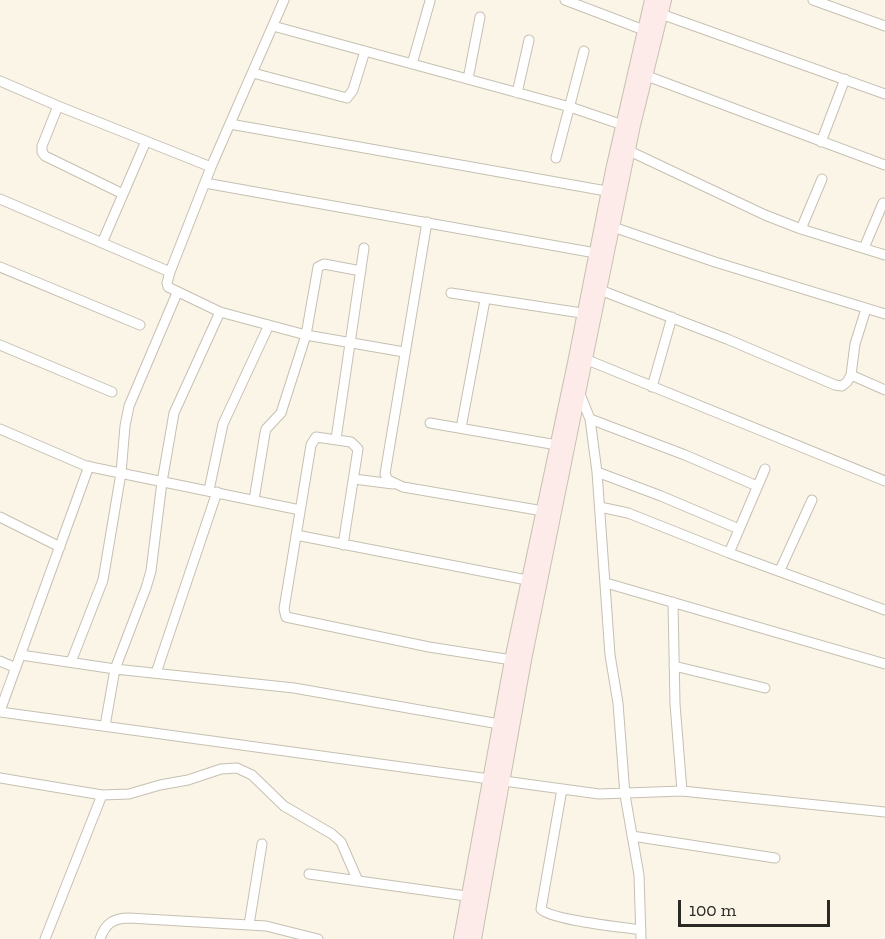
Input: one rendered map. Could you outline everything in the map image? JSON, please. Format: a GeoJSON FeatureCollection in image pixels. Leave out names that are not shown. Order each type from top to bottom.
{"type":"FeatureCollection","features":[{"type":"Feature","properties":{"kind":"main road"},"geometry":{"type":"LineString","coordinates":[[461,939],[475,898],[534,581],[623,148],[646,76],[652,0]]}},
{"type":"Feature","properties":{"kind":"main road"},"geometry":{"type":"LineString","coordinates":[[623,148],[622,125],[651,33],[661,14],[664,0]]}},
{"type":"Feature","properties":{"kind":"main road"},"geometry":{"type":"LineString","coordinates":[[549,512],[557,445],[585,359],[589,314],[600,290],[601,254],[613,226],[614,193]]}},
{"type":"Feature","properties":{"kind":"main road"},"geometry":{"type":"LineString","coordinates":[[506,726],[512,660],[534,581]]}},
{"type":"Feature","properties":{"kind":"main road"},"geometry":{"type":"LineString","coordinates":[[474,939],[475,898]]}},
{"type":"Feature","properties":{"kind":"street"},"geometry":{"type":"LineString","coordinates":[[284,0],[211,167],[170,272],[168,288],[220,312],[306,335],[404,352]]}},
{"type":"Feature","properties":{"kind":"street"},"geometry":{"type":"LineString","coordinates":[[565,0],[651,33]]}},
{"type":"Feature","properties":{"kind":"street"},"geometry":{"type":"LineString","coordinates":[[813,0],[885,26]]}},
{"type":"Feature","properties":{"kind":"street"},"geometry":{"type":"LineString","coordinates":[[412,64],[430,1]]}},
{"type":"Feature","properties":{"kind":"street"},"geometry":{"type":"LineString","coordinates":[[661,14],[885,94]]}},
{"type":"Feature","properties":{"kind":"street"},"geometry":{"type":"LineString","coordinates":[[468,79],[480,17]]}},
{"type":"Feature","properties":{"kind":"street"},"geometry":{"type":"LineString","coordinates":[[273,26],[570,107],[622,125]]}},
{"type":"Feature","properties":{"kind":"street"},"geometry":{"type":"LineString","coordinates":[[517,93],[529,40]]}},
{"type":"Feature","properties":{"kind":"street"},"geometry":{"type":"LineString","coordinates":[[253,73],[347,98],[353,90],[365,51]]}},
{"type":"Feature","properties":{"kind":"street"},"geometry":{"type":"LineString","coordinates":[[556,158],[584,51]]}},
{"type":"Feature","properties":{"kind":"street"},"geometry":{"type":"LineString","coordinates":[[646,76],[885,165]]}},
{"type":"Feature","properties":{"kind":"street"},"geometry":{"type":"LineString","coordinates":[[821,142],[845,79]]}},
{"type":"Feature","properties":{"kind":"street"},"geometry":{"type":"LineString","coordinates":[[0,81],[211,167]]}},
{"type":"Feature","properties":{"kind":"street"},"geometry":{"type":"LineString","coordinates":[[58,106],[42,146],[45,156],[123,194]]}},
{"type":"Feature","properties":{"kind":"street"},"geometry":{"type":"LineString","coordinates":[[230,124],[614,193]]}},
{"type":"Feature","properties":{"kind":"street"},"geometry":{"type":"LineString","coordinates":[[102,243],[146,141]]}},
{"type":"Feature","properties":{"kind":"street"},"geometry":{"type":"LineString","coordinates":[[623,148],[765,215],[801,229],[885,255]]}},
{"type":"Feature","properties":{"kind":"street"},"geometry":{"type":"LineString","coordinates":[[801,229],[822,179]]}},
{"type":"Feature","properties":{"kind":"street"},"geometry":{"type":"LineString","coordinates":[[205,183],[601,254]]}},
{"type":"Feature","properties":{"kind":"street"},"geometry":{"type":"LineString","coordinates":[[0,199],[170,272]]}},
{"type":"Feature","properties":{"kind":"street"},"geometry":{"type":"LineString","coordinates":[[864,248],[883,203]]}},
{"type":"Feature","properties":{"kind":"street"},"geometry":{"type":"LineString","coordinates":[[394,484],[385,474],[427,222]]}},
{"type":"Feature","properties":{"kind":"street"},"geometry":{"type":"LineString","coordinates":[[613,226],[715,262],[885,314]]}},
{"type":"Feature","properties":{"kind":"street"},"geometry":{"type":"LineString","coordinates":[[336,439],[364,248]]}},
{"type":"Feature","properties":{"kind":"street"},"geometry":{"type":"LineString","coordinates":[[254,500],[266,429],[281,413],[306,335],[318,267],[324,264],[361,271]]}},
{"type":"Feature","properties":{"kind":"street"},"geometry":{"type":"LineString","coordinates":[[0,267],[140,325]]}},
{"type":"Feature","properties":{"kind":"street"},"geometry":{"type":"LineString","coordinates":[[600,290],[842,386],[851,375],[855,344],[866,309]]}},
{"type":"Feature","properties":{"kind":"street"},"geometry":{"type":"LineString","coordinates":[[71,662],[103,580],[121,473],[129,406],[177,293]]}},
{"type":"Feature","properties":{"kind":"street"},"geometry":{"type":"LineString","coordinates":[[451,293],[485,300],[589,314]]}},
{"type":"Feature","properties":{"kind":"street"},"geometry":{"type":"LineString","coordinates":[[461,428],[485,300]]}},
{"type":"Feature","properties":{"kind":"street"},"geometry":{"type":"LineString","coordinates":[[105,726],[115,669],[146,588],[174,413],[220,312]]}},
{"type":"Feature","properties":{"kind":"street"},"geometry":{"type":"LineString","coordinates":[[652,387],[672,317]]}},
{"type":"Feature","properties":{"kind":"street"},"geometry":{"type":"LineString","coordinates":[[156,673],[213,491],[223,424],[269,325]]}},
{"type":"Feature","properties":{"kind":"street"},"geometry":{"type":"LineString","coordinates":[[0,345],[112,392]]}},
{"type":"Feature","properties":{"kind":"street"},"geometry":{"type":"LineString","coordinates":[[585,359],[885,480]]}},
{"type":"Feature","properties":{"kind":"street"},"geometry":{"type":"LineString","coordinates":[[851,375],[885,390]]}},
{"type":"Feature","properties":{"kind":"street"},"geometry":{"type":"LineString","coordinates":[[561,789],[541,909],[547,914],[571,920],[641,934],[639,875],[625,795],[618,703],[610,655],[597,472],[590,419],[575,385]]}},
{"type":"Feature","properties":{"kind":"street"},"geometry":{"type":"LineString","coordinates":[[590,419],[758,486]]}},
{"type":"Feature","properties":{"kind":"street"},"geometry":{"type":"LineString","coordinates":[[430,423],[557,445]]}},
{"type":"Feature","properties":{"kind":"street"},"geometry":{"type":"LineString","coordinates":[[0,429],[69,460],[89,466],[300,510]]}},
{"type":"Feature","properties":{"kind":"street"},"geometry":{"type":"LineString","coordinates":[[343,544],[358,448],[351,442],[316,437],[312,440],[300,510],[284,609],[286,617],[429,647],[512,660]]}},
{"type":"Feature","properties":{"kind":"street"},"geometry":{"type":"LineString","coordinates":[[89,466],[0,712],[599,794],[625,795],[682,791],[885,812]]}},
{"type":"Feature","properties":{"kind":"street"},"geometry":{"type":"LineString","coordinates":[[729,553],[765,469]]}},
{"type":"Feature","properties":{"kind":"street"},"geometry":{"type":"LineString","coordinates":[[597,472],[740,529]]}},
{"type":"Feature","properties":{"kind":"street"},"geometry":{"type":"LineString","coordinates":[[354,479],[549,512]]}},
{"type":"Feature","properties":{"kind":"street"},"geometry":{"type":"LineString","coordinates":[[780,570],[812,500]]}},
{"type":"Feature","properties":{"kind":"street"},"geometry":{"type":"LineString","coordinates":[[600,507],[628,513],[729,553],[883,609],[885,598]]}},
{"type":"Feature","properties":{"kind":"street"},"geometry":{"type":"LineString","coordinates":[[0,517],[60,547]]}},
{"type":"Feature","properties":{"kind":"street"},"geometry":{"type":"LineString","coordinates":[[296,535],[534,581]]}},
{"type":"Feature","properties":{"kind":"street"},"geometry":{"type":"LineString","coordinates":[[606,583],[885,664]]}},
{"type":"Feature","properties":{"kind":"street"},"geometry":{"type":"LineString","coordinates":[[673,602],[675,704],[682,791]]}},
{"type":"Feature","properties":{"kind":"street"},"geometry":{"type":"LineString","coordinates":[[21,655],[115,669],[294,688],[506,726]]}},
{"type":"Feature","properties":{"kind":"street"},"geometry":{"type":"LineString","coordinates":[[0,661],[16,668]]}},
{"type":"Feature","properties":{"kind":"street"},"geometry":{"type":"LineString","coordinates":[[674,666],[765,688]]}},
{"type":"Feature","properties":{"kind":"street"},"geometry":{"type":"LineString","coordinates":[[0,778],[102,795],[129,794],[188,780],[221,769],[237,768],[252,775],[285,806],[332,834],[341,842],[358,881]]}},
{"type":"Feature","properties":{"kind":"street"},"geometry":{"type":"LineString","coordinates":[[45,939],[102,795]]}},
{"type":"Feature","properties":{"kind":"street"},"geometry":{"type":"LineString","coordinates":[[632,836],[775,858]]}},
{"type":"Feature","properties":{"kind":"street"},"geometry":{"type":"LineString","coordinates":[[249,925],[262,844]]}},
{"type":"Feature","properties":{"kind":"street"},"geometry":{"type":"LineString","coordinates":[[309,874],[475,898]]}},
{"type":"Feature","properties":{"kind":"street"},"geometry":{"type":"LineString","coordinates":[[100,939],[109,922],[117,918],[266,926],[294,936],[318,939]]}}]}
